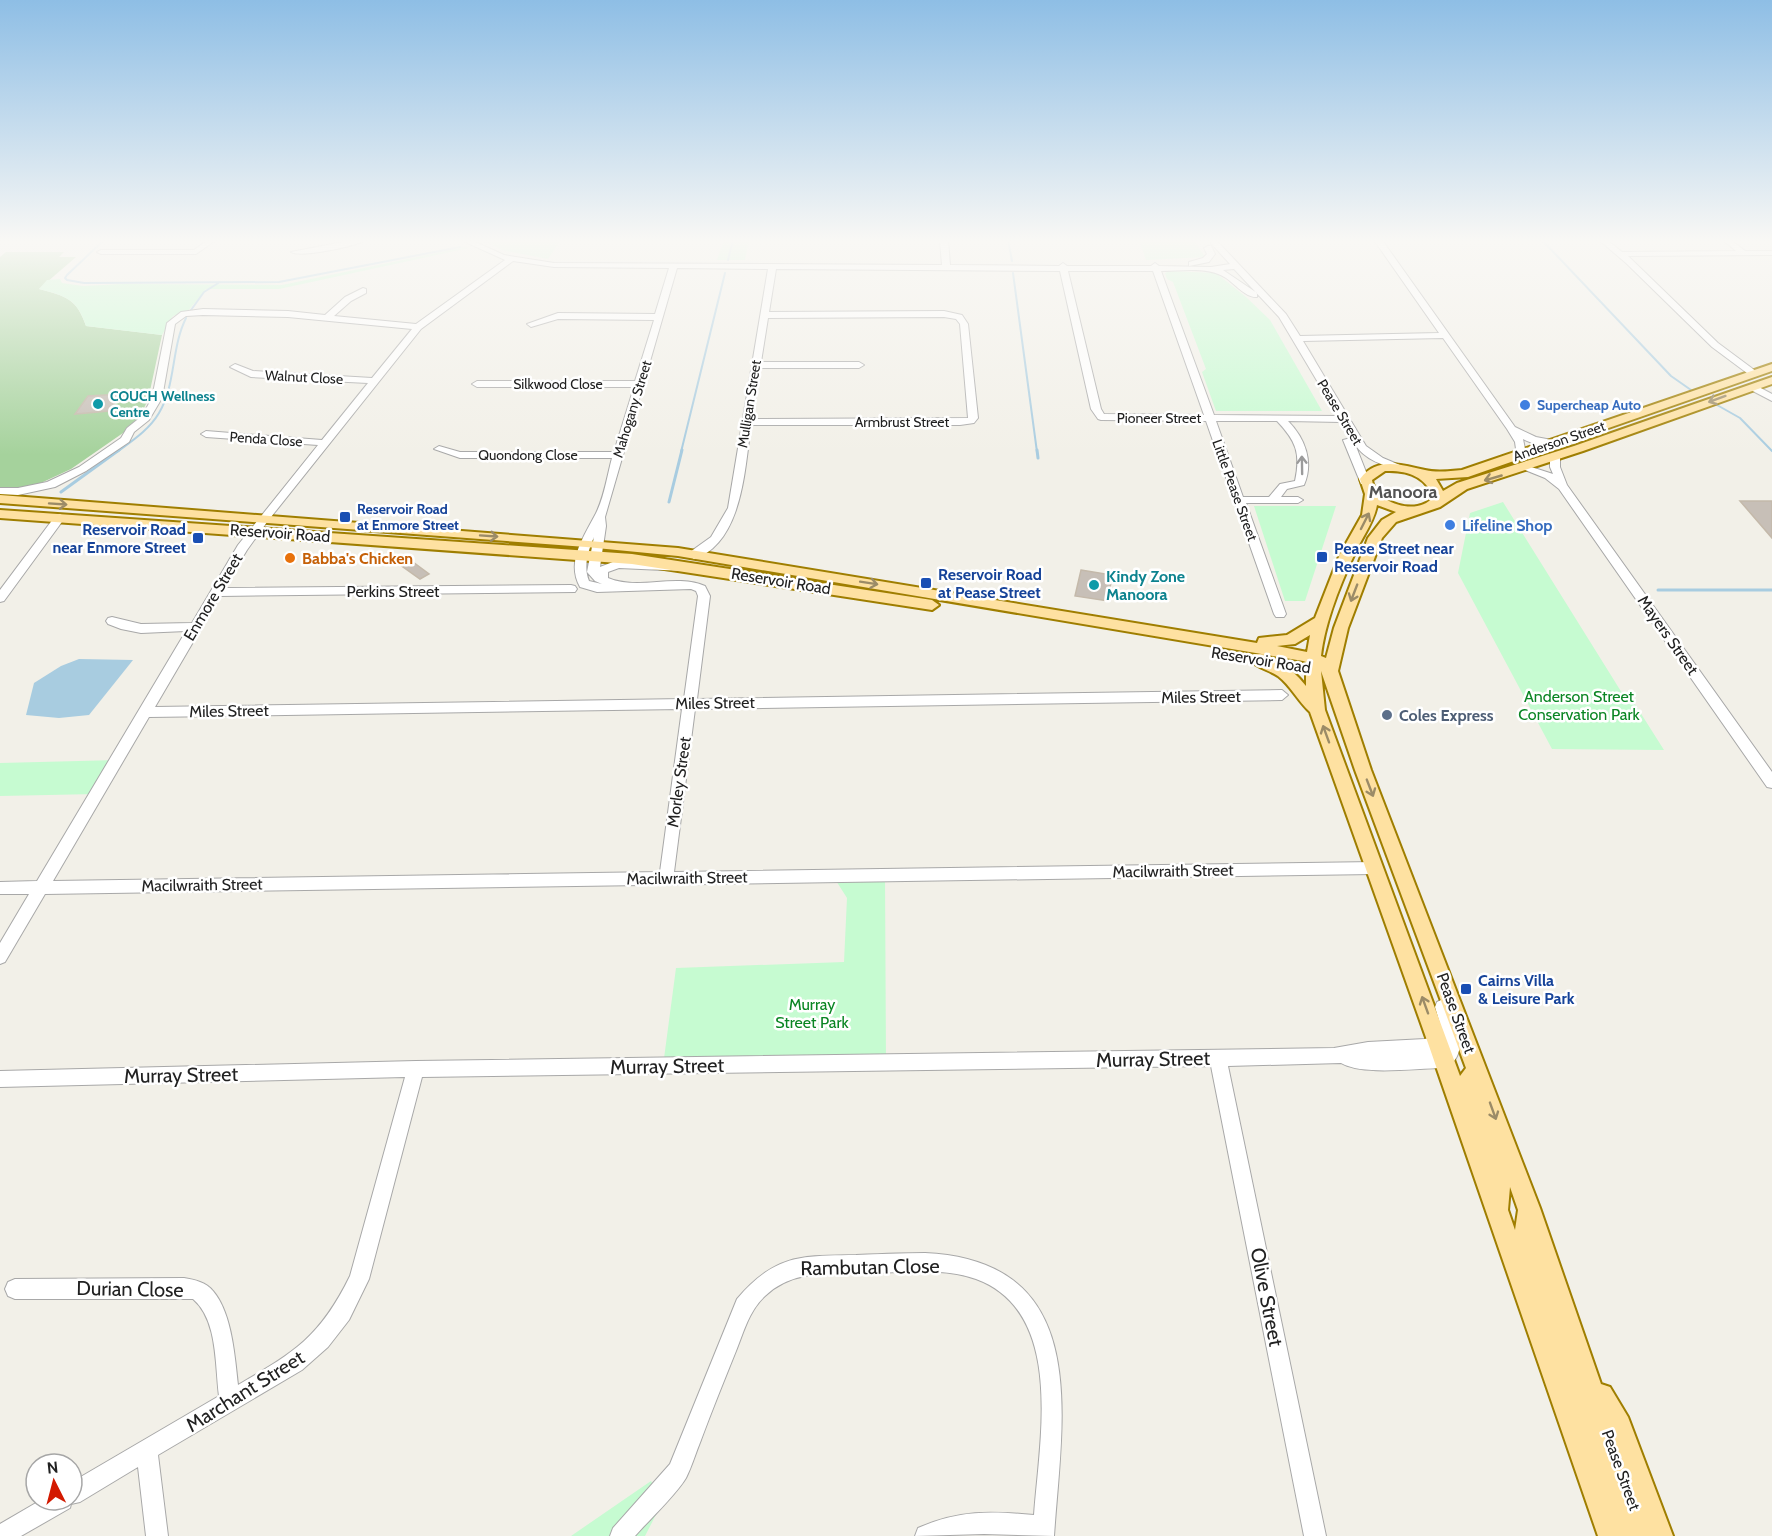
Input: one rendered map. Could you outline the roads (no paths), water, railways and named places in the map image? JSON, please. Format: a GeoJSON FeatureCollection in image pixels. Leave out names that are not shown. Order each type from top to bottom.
{"type":"FeatureCollection","features":[{"type":"Feature","properties":{"kind":"main road","name":"Anderson Street"},"geometry":{"type":"LineString","coordinates":[[1415,510],[1435,504],[1456,488],[1525,468],[1554,450],[1750,380],[1772,368]]}},
{"type":"Feature","properties":{"kind":"main road","name":"Anderson Street"},"geometry":{"type":"LineString","coordinates":[[1750,380],[1770,384]]}},
{"type":"Feature","properties":{"kind":"main road","name":"Anderson Street"},"geometry":{"type":"LineString","coordinates":[[1368,488],[1369,474],[1376,470],[1407,470],[1432,476],[1459,475],[1521,454],[1554,450]]}},
{"type":"Feature","properties":{"kind":"main road"},"geometry":{"type":"LineString","coordinates":[[1407,470],[1424,477],[1436,486],[1439,497],[1435,504]]}},
{"type":"Feature","properties":{"kind":"main road"},"geometry":{"type":"LineString","coordinates":[[1368,488],[1390,506],[1415,510]]}},
{"type":"Feature","properties":{"kind":"main road","name":"Pease Street"},"geometry":{"type":"LineString","coordinates":[[1368,488],[1369,516],[1351,546],[1320,622],[1312,663],[1317,710],[1441,1052],[1611,1536]]}},
{"type":"Feature","properties":{"kind":"main road","name":"Reservoir Road"},"geometry":{"type":"LineString","coordinates":[[0,500],[259,525],[590,549],[693,561],[1257,659],[1312,663]]}},
{"type":"Feature","properties":{"kind":"main road"},"geometry":{"type":"LineString","coordinates":[[1330,670],[1341,628],[1375,538],[1381,528],[1392,518],[1415,510]]}},
{"type":"Feature","properties":{"kind":"main road","name":"Reservoir Road"},"geometry":{"type":"LineString","coordinates":[[0,514],[259,525]]}},
{"type":"Feature","properties":{"kind":"main road","name":"Reservoir Road"},"geometry":{"type":"LineString","coordinates":[[693,561],[715,558],[1156,631],[1312,663],[1330,670]]}},
{"type":"Feature","properties":{"kind":"main road"},"geometry":{"type":"LineString","coordinates":[[1156,631],[1192,630],[1274,643],[1293,639],[1320,622]]}},
{"type":"Feature","properties":{"kind":"main road"},"geometry":{"type":"LineString","coordinates":[[1257,659],[1270,663],[1289,676],[1317,710]]}},
{"type":"Feature","properties":{"kind":"main road","name":"Pease Street"},"geometry":{"type":"LineString","coordinates":[[1330,670],[1360,761],[1421,918],[1528,1208],[1578,1356],[1645,1536]]}},
{"type":"Feature","properties":{"kind":"main road"},"geometry":{"type":"LineString","coordinates":[[1477,1070],[1469,1079],[1468,1086],[1499,1177],[1500,1224]]}},
{"type":"Feature","properties":{"kind":"main road"},"geometry":{"type":"LineString","coordinates":[[1528,1208],[1525,1238],[1634,1536]]}},
{"type":"Feature","properties":{"kind":"main road"},"geometry":{"type":"LineString","coordinates":[[1528,1245],[1534,1285],[1625,1536]]}},
{"type":"Feature","properties":{"kind":"main road"},"geometry":{"type":"LineString","coordinates":[[1578,1356],[1619,1426],[1660,1536]]}},
{"type":"Feature","properties":{"kind":"street"},"geometry":{"type":"LineString","coordinates":[[0,491],[28,490],[58,482],[125,440],[130,430],[143,422],[152,409],[157,398],[171,323],[184,314],[203,312],[288,314],[418,327]]}},
{"type":"Feature","properties":{"kind":"street"},"geometry":{"type":"LineString","coordinates":[[327,318],[334,312]]}},
{"type":"Feature","properties":{"kind":"street","name":"Enmore Street"},"geometry":{"type":"LineString","coordinates":[[0,957],[147,712],[195,627],[259,525],[418,327],[437,312]]}},
{"type":"Feature","properties":{"kind":"street","name":"Mahogany Street"},"geometry":{"type":"LineString","coordinates":[[590,549],[593,525],[600,518],[661,312]]}},
{"type":"Feature","properties":{"kind":"street","name":"Mulligan Street"},"geometry":{"type":"LineString","coordinates":[[693,561],[716,539],[732,508],[765,312]]}},
{"type":"Feature","properties":{"kind":"street","name":"Pioneer Street"},"geometry":{"type":"LineString","coordinates":[[1074,312],[1098,415],[1109,418],[1341,419]]}},
{"type":"Feature","properties":{"kind":"street","name":"Little Pease Street"},"geometry":{"type":"LineString","coordinates":[[1172,312],[1280,614]]}},
{"type":"Feature","properties":{"kind":"street","name":"Pease Street"},"geometry":{"type":"LineString","coordinates":[[1272,312],[1290,329]]}},
{"type":"Feature","properties":{"kind":"street","name":"Pease Street"},"geometry":{"type":"LineString","coordinates":[[1280,312],[1341,419],[1368,488]]}},
{"type":"Feature","properties":{"kind":"street"},"geometry":{"type":"LineString","coordinates":[[1430,312],[1512,429],[1521,446],[1521,454]]}},
{"type":"Feature","properties":{"kind":"street"},"geometry":{"type":"LineString","coordinates":[[1680,312],[1715,345],[1725,359],[1772,398]]}},
{"type":"Feature","properties":{"kind":"street","name":"Armbrust Street"},"geometry":{"type":"LineString","coordinates":[[746,422],[960,422],[971,421],[973,418],[964,324],[959,316],[764,315]]}},
{"type":"Feature","properties":{"kind":"street"},"geometry":{"type":"LineString","coordinates":[[531,324],[558,316],[659,317]]}},
{"type":"Feature","properties":{"kind":"street"},"geometry":{"type":"LineString","coordinates":[[1296,339],[1447,335]]}},
{"type":"Feature","properties":{"kind":"street"},"geometry":{"type":"LineString","coordinates":[[756,365],[859,365]]}},
{"type":"Feature","properties":{"kind":"street","name":"Walnut Close"},"geometry":{"type":"LineString","coordinates":[[235,368],[251,374],[375,381]]}},
{"type":"Feature","properties":{"kind":"street","name":"Silkwood Close"},"geometry":{"type":"LineString","coordinates":[[477,384],[639,384]]}},
{"type":"Feature","properties":{"kind":"street"},"geometry":{"type":"LineString","coordinates":[[1272,500],[1284,486],[1300,483],[1303,469],[1299,439],[1280,419]]}},
{"type":"Feature","properties":{"kind":"street","name":"Pease Street"},"geometry":{"type":"LineString","coordinates":[[1341,419],[1365,451],[1382,462],[1407,470]]}},
{"type":"Feature","properties":{"kind":"street"},"geometry":{"type":"LineString","coordinates":[[1512,429],[1554,450]]}},
{"type":"Feature","properties":{"kind":"street","name":"Penda Close"},"geometry":{"type":"LineString","coordinates":[[206,434],[325,443]]}},
{"type":"Feature","properties":{"kind":"street","name":"Quondong Close"},"geometry":{"type":"LineString","coordinates":[[439,449],[460,455],[618,454]]}},
{"type":"Feature","properties":{"kind":"street","name":"Mayers Street"},"geometry":{"type":"LineString","coordinates":[[1554,450],[1555,467],[1563,486],[1772,783]]}},
{"type":"Feature","properties":{"kind":"street","name":"Mayers Street"},"geometry":{"type":"LineString","coordinates":[[1525,468],[1549,476],[1563,486]]}},
{"type":"Feature","properties":{"kind":"street"},"geometry":{"type":"LineString","coordinates":[[1238,500],[1298,500]]}},
{"type":"Feature","properties":{"kind":"street"},"geometry":{"type":"LineString","coordinates":[[1,596],[60,518]]}},
{"type":"Feature","properties":{"kind":"street","name":"Mulligan Street"},"geometry":{"type":"LineString","coordinates":[[715,558],[716,539]]}},
{"type":"Feature","properties":{"kind":"street"},"geometry":{"type":"LineString","coordinates":[[590,549],[593,572],[603,580]]}},
{"type":"Feature","properties":{"kind":"street","name":"Morley Street"},"geometry":{"type":"LineString","coordinates":[[590,549],[580,575],[584,584],[597,588],[688,585],[698,587],[702,591],[703,606],[666,879]]}},
{"type":"Feature","properties":{"kind":"street"},"geometry":{"type":"LineString","coordinates":[[603,580],[602,570],[614,564],[669,569],[693,561]]}},
{"type":"Feature","properties":{"kind":"street","name":"Morley Street"},"geometry":{"type":"LineString","coordinates":[[603,580],[619,587]]}},
{"type":"Feature","properties":{"kind":"street","name":"Perkins Street"},"geometry":{"type":"LineString","coordinates":[[216,592],[571,589]]}},
{"type":"Feature","properties":{"kind":"street"},"geometry":{"type":"LineString","coordinates":[[112,621],[119,626],[133,628],[195,627]]}},
{"type":"Feature","properties":{"kind":"street","name":"Miles Street"},"geometry":{"type":"LineString","coordinates":[[147,712],[1282,695]]}},
{"type":"Feature","properties":{"kind":"street","name":"Macilwraith Street"},"geometry":{"type":"LineString","coordinates":[[0,888],[1375,868]]}},
{"type":"Feature","properties":{"kind":"street"},"geometry":{"type":"LineString","coordinates":[[1421,918],[1426,960],[1453,1035],[1451,1053],[1441,1052]]}},
{"type":"Feature","properties":{"kind":"street","name":"Murray Street"},"geometry":{"type":"LineString","coordinates":[[0,1078],[1334,1056],[1370,1061],[1441,1052]]}},
{"type":"Feature","properties":{"kind":"street","name":"Olive Street"},"geometry":{"type":"LineString","coordinates":[[1218,1058],[1315,1536]]}},
{"type":"Feature","properties":{"kind":"street","name":"Marchant Street"},"geometry":{"type":"LineString","coordinates":[[84,1487],[295,1363],[321,1340],[342,1312],[359,1279],[416,1070]]}},
{"type":"Feature","properties":{"kind":"street","name":"Rambutan Close"},"geometry":{"type":"LineString","coordinates":[[621,1536],[678,1471],[744,1306],[757,1288],[777,1273],[798,1266],[920,1262],[952,1265],[984,1272],[1002,1282],[1030,1308],[1041,1330],[1048,1354],[1051,1387],[1044,1532]]}},
{"type":"Feature","properties":{"kind":"street","name":"Durian Close"},"geometry":{"type":"LineString","coordinates":[[15,1288],[184,1288],[198,1291],[207,1299],[216,1315],[230,1402]]}},
{"type":"Feature","properties":{"kind":"street"},"geometry":{"type":"LineString","coordinates":[[147,1450],[157,1536]]}},
{"type":"Feature","properties":{"kind":"street"},"geometry":{"type":"LineString","coordinates":[[0,1536],[41,1512]]}},
{"type":"Feature","properties":{"kind":"street"},"geometry":{"type":"LineString","coordinates":[[926,1536],[940,1528],[978,1522],[1044,1532]]}},
{"type":"Feature","properties":{"kind":"water"},"geometry":{"type":"Polygon","coordinates":[[[79,659],[133,660],[89,715],[59,718],[26,715],[34,683],[61,666],[79,659]]]}},
{"type":"Feature","properties":{"kind":"waterway"},"geometry":{"type":"LineString","coordinates":[[681,452],[715,312]]}},
{"type":"Feature","properties":{"kind":"waterway"},"geometry":{"type":"LineString","coordinates":[[1018,312],[1037,452]]}},
{"type":"Feature","properties":{"kind":"waterway"},"geometry":{"type":"LineString","coordinates":[[1610,312],[1671,376],[1691,390]]}},
{"type":"Feature","properties":{"kind":"waterway"},"geometry":{"type":"LineString","coordinates":[[117,452],[145,430],[159,413],[168,391],[178,342],[186,318]]}},
{"type":"Feature","properties":{"kind":"waterway"},"geometry":{"type":"LineString","coordinates":[[1717,405],[1740,418],[1772,451]]}},
{"type":"Feature","properties":{"kind":"waterway"},"geometry":{"type":"LineString","coordinates":[[61,492],[119,450]]}},
{"type":"Feature","properties":{"kind":"waterway"},"geometry":{"type":"LineString","coordinates":[[669,502],[682,450]]}},
{"type":"Feature","properties":{"kind":"waterway"},"geometry":{"type":"LineString","coordinates":[[1037,450],[1038,458]]}},
{"type":"Feature","properties":{"kind":"waterway"},"geometry":{"type":"LineString","coordinates":[[1658,590],[1772,590]]}},
{"type":"Feature","properties":{"kind":"place","name":"COUCH Wellness Centre"},"geometry":{"type":"Point","coordinates":[98,404]}},
{"type":"Feature","properties":{"kind":"place","name":"Supercheap Auto"},"geometry":{"type":"Point","coordinates":[1525,405]}},
{"type":"Feature","properties":{"kind":"place","name":"Reservoir Road at Enmore Street"},"geometry":{"type":"Point","coordinates":[345,517]}},
{"type":"Feature","properties":{"kind":"place","name":"Lifeline Shop"},"geometry":{"type":"Point","coordinates":[1450,525]}},
{"type":"Feature","properties":{"kind":"place","name":"Reservoir Road near Enmore Street"},"geometry":{"type":"Point","coordinates":[198,538]}},
{"type":"Feature","properties":{"kind":"place","name":"Pease Street near Reservoir Road"},"geometry":{"type":"Point","coordinates":[1322,557]}},
{"type":"Feature","properties":{"kind":"place","name":"Babba's Chicken"},"geometry":{"type":"Point","coordinates":[290,558]}},
{"type":"Feature","properties":{"kind":"place","name":"Reservoir Road at Pease Street"},"geometry":{"type":"Point","coordinates":[926,583]}},
{"type":"Feature","properties":{"kind":"place","name":"Kindy Zone Manoora"},"geometry":{"type":"Point","coordinates":[1094,585]}},
{"type":"Feature","properties":{"kind":"place","name":"Coles Express"},"geometry":{"type":"Point","coordinates":[1387,715]}},
{"type":"Feature","properties":{"kind":"place","name":"Cairns Villa & Leisure Park"},"geometry":{"type":"Point","coordinates":[1466,989]}},
{"type":"Feature","properties":{"kind":"district","name":"Manoora"},"geometry":{"type":"Point","coordinates":[1403,492]}},
{"type":"Feature","properties":{"kind":"park label","name":"Anderson Street Conservation Park"},"geometry":{"type":"Point","coordinates":[1579,705]}},
{"type":"Feature","properties":{"kind":"park label","name":"Murray Street Park"},"geometry":{"type":"Point","coordinates":[812,1013]}}]}
